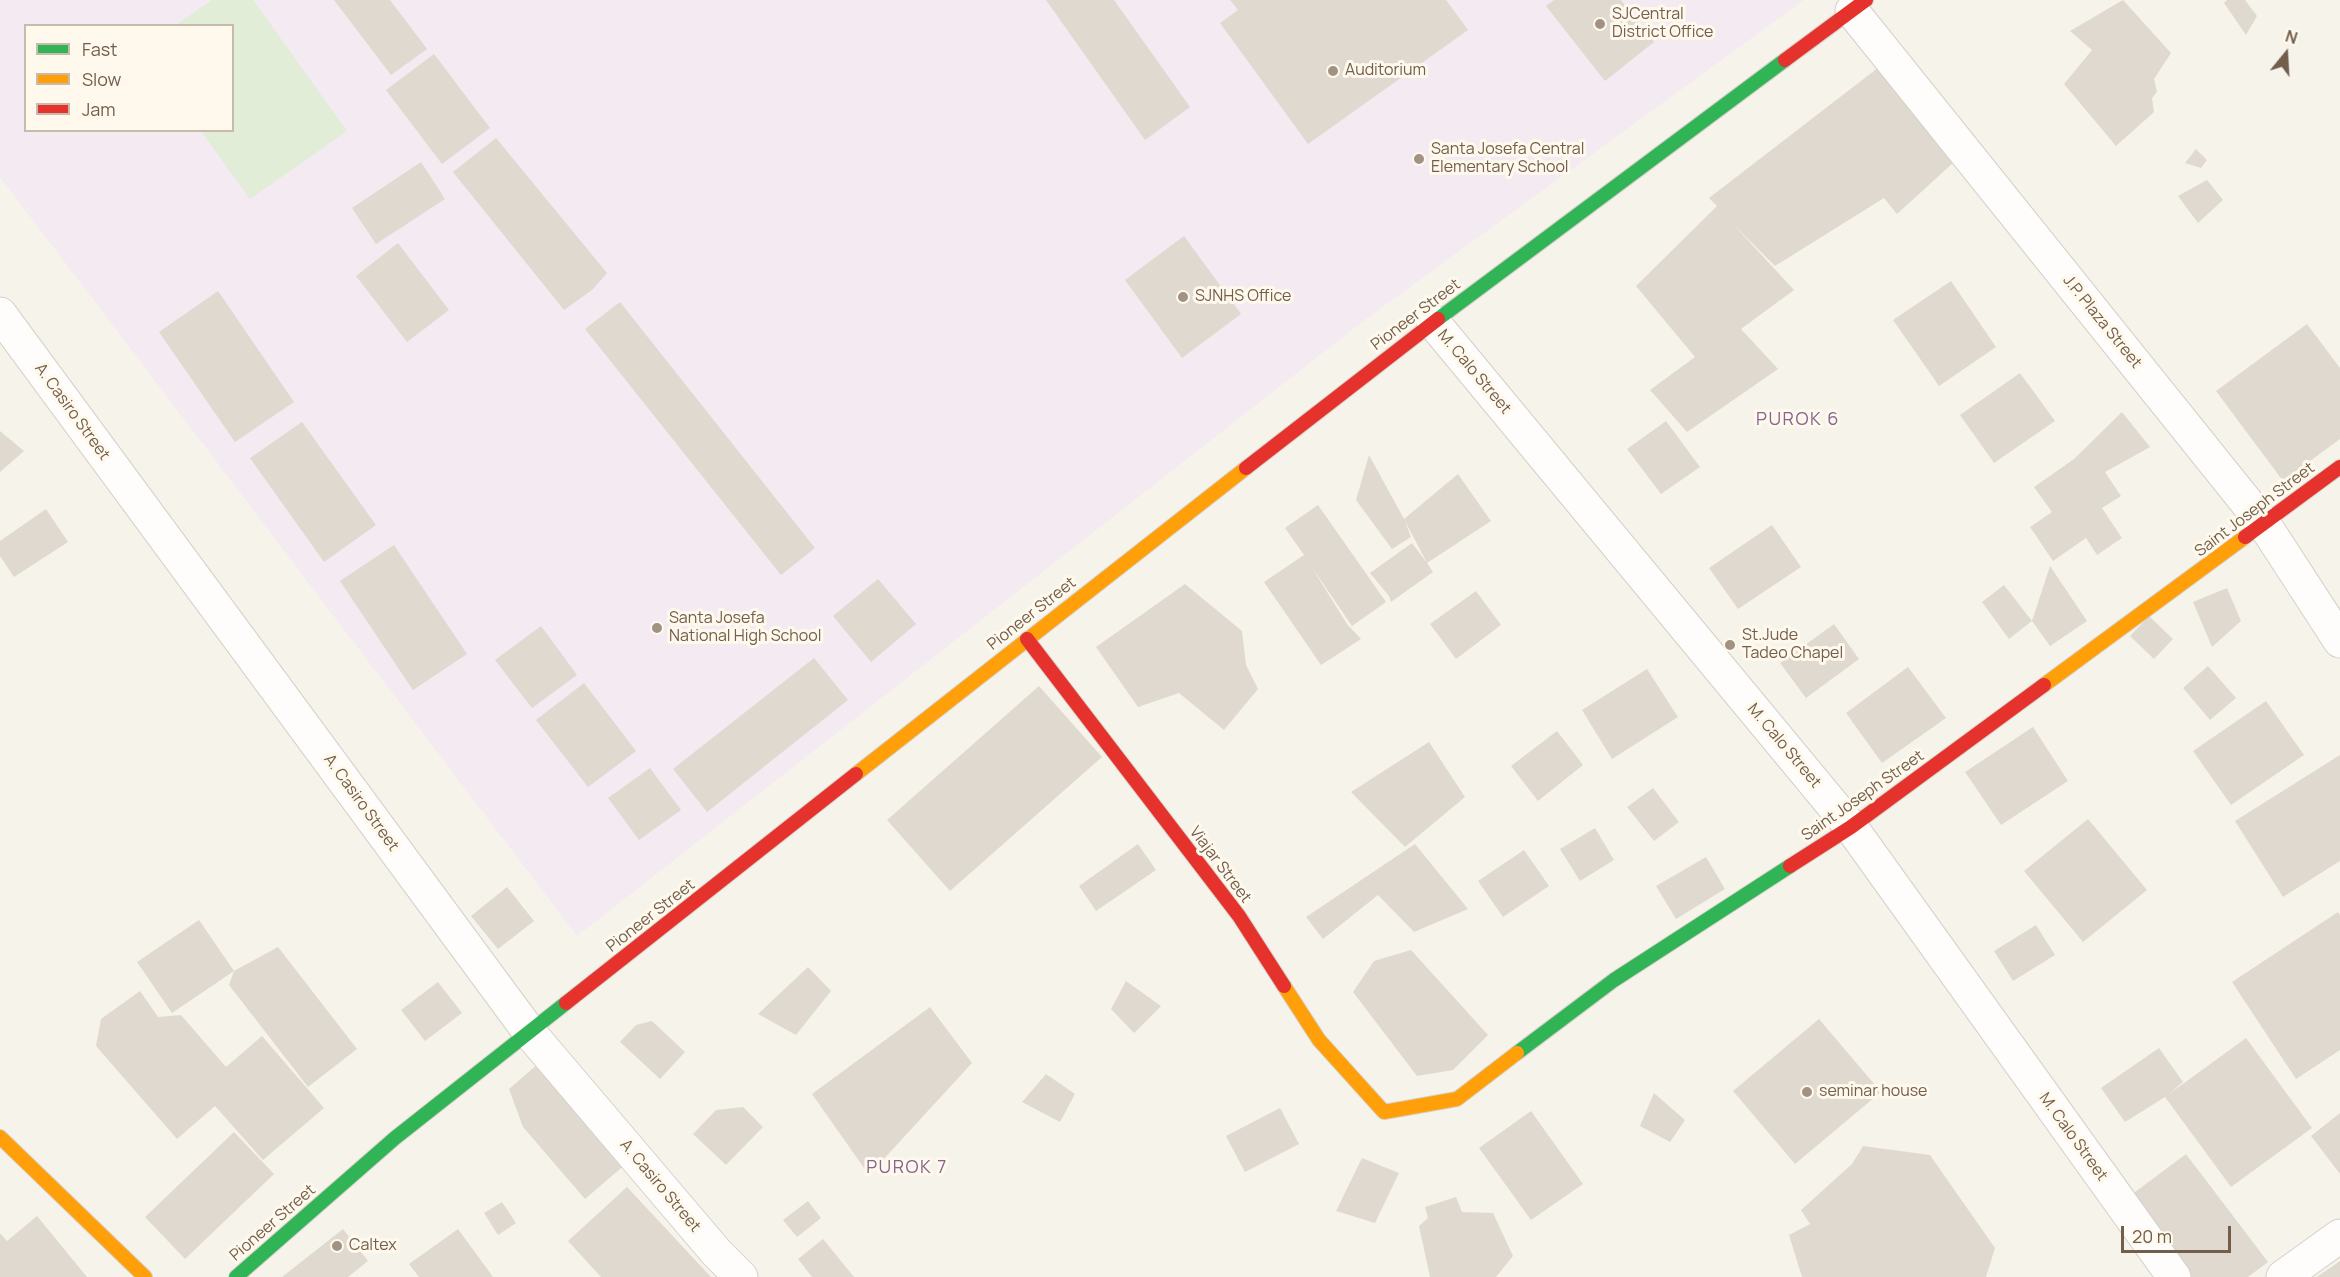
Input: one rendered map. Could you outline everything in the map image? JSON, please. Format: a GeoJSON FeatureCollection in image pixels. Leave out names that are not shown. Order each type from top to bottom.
{"type":"FeatureCollection","features":[{"type":"Feature","properties":{"kind":"street","name":"Pioneer Street"},"geometry":{"type":"LineString","coordinates":[[236,1277],[395,1138],[1027,639],[1433,322],[1859,5]]}},
{"type":"Feature","properties":{"kind":"street","name":"J.P. Plaza Street"},"geometry":{"type":"LineString","coordinates":[[1859,5],[2264,524],[2340,641]]}},
{"type":"Feature","properties":{"kind":"street","name":"A. Casiro Street"},"geometry":{"type":"LineString","coordinates":[[0,314],[530,1033],[716,1252],[741,1277]]}},
{"type":"Feature","properties":{"kind":"street","name":"M. Calo Street"},"geometry":{"type":"LineString","coordinates":[[1433,322],[1851,827],[2174,1277]]}},
{"type":"Feature","properties":{"kind":"street","name":"Saint Joseph Street"},"geometry":{"type":"LineString","coordinates":[[1384,1112],[1457,1099],[1614,980],[1851,827],[2340,467]]}},
{"type":"Feature","properties":{"kind":"street","name":"Viajar Street"},"geometry":{"type":"LineString","coordinates":[[1027,639],[1239,916],[1319,1040],[1384,1112]]}},
{"type":"Feature","properties":{"kind":"street"},"geometry":{"type":"LineString","coordinates":[[0,1137],[145,1277]]}},
{"type":"Feature","properties":{"kind":"street"},"geometry":{"type":"LineString","coordinates":[[2283,1277],[2340,1236]]}},
{"type":"Feature","properties":{"kind":"shaded area","name":"Santa Josefa National High School"},"geometry":{"type":"Polygon","coordinates":[[[0,0],[1804,0],[1366,319],[577,936],[0,177],[0,0]]]}},
{"type":"Feature","properties":{"kind":"green space"},"geometry":{"type":"Polygon","coordinates":[[[212,0],[253,0],[347,131],[250,199],[202,132],[234,132],[234,24],[177,24],[212,0]]]}},
{"type":"Feature","properties":{"kind":"building"},"geometry":{"type":"Polygon","coordinates":[[[334,0],[390,0],[427,49],[391,75],[334,0]]]}},
{"type":"Feature","properties":{"kind":"building"},"geometry":{"type":"Polygon","coordinates":[[[1046,0],[1114,0],[1190,107],[1145,140],[1046,0]]]}},
{"type":"Feature","properties":{"kind":"building","name":"Auditorium"},"geometry":{"type":"Polygon","coordinates":[[[1230,0],[1446,0],[1468,30],[1308,144],[1220,23],[1238,10],[1230,0]]]}},
{"type":"Feature","properties":{"kind":"building","name":"SJCentral District Office"},"geometry":{"type":"Polygon","coordinates":[[[1554,0],[1621,0],[1654,42],[1605,81],[1546,6],[1554,0]]]}},
{"type":"Feature","properties":{"kind":"building"},"geometry":{"type":"Polygon","coordinates":[[[2123,0],[2171,53],[2154,79],[2157,92],[2152,98],[2154,112],[2116,146],[2064,84],[2092,50],[2070,31],[2123,0]]]}},
{"type":"Feature","properties":{"kind":"building"},"geometry":{"type":"Polygon","coordinates":[[[2227,0],[2245,0],[2257,16],[2246,35],[2224,3],[2227,0]]]}},
{"type":"Feature","properties":{"kind":"building"},"geometry":{"type":"Polygon","coordinates":[[[434,54],[490,128],[442,164],[386,90],[434,54]]]}},
{"type":"Feature","properties":{"kind":"building"},"geometry":{"type":"Polygon","coordinates":[[[1883,64],[1965,152],[1897,214],[1884,198],[1775,266],[1733,224],[1794,290],[1741,329],[1778,369],[1687,432],[1650,390],[1695,357],[1636,286],[1717,206],[1709,198],[1883,64]]]}},
{"type":"Feature","properties":{"kind":"building"},"geometry":{"type":"Polygon","coordinates":[[[496,138],[607,273],[592,290],[564,310],[453,172],[496,138]]]}},
{"type":"Feature","properties":{"kind":"building"},"geometry":{"type":"Polygon","coordinates":[[[2196,149],[2207,160],[2201,168],[2185,163],[2196,149]]]}},
{"type":"Feature","properties":{"kind":"building"},"geometry":{"type":"Polygon","coordinates":[[[421,162],[445,199],[376,244],[352,208],[421,162]]]}},
{"type":"Feature","properties":{"kind":"building"},"geometry":{"type":"Polygon","coordinates":[[[2207,180],[2223,200],[2198,223],[2178,196],[2207,180]]]}},
{"type":"Feature","properties":{"kind":"building","name":"SJNHS Office"},"geometry":{"type":"Polygon","coordinates":[[[1184,236],[1241,314],[1182,358],[1125,280],[1184,236]]]}},
{"type":"Feature","properties":{"kind":"building"},"geometry":{"type":"Polygon","coordinates":[[[398,243],[449,310],[407,342],[356,276],[398,243]]]}},
{"type":"Feature","properties":{"kind":"building"},"geometry":{"type":"Polygon","coordinates":[[[1951,281],[1996,347],[1939,386],[1893,320],[1951,281]]]}},
{"type":"Feature","properties":{"kind":"building"},"geometry":{"type":"Polygon","coordinates":[[[218,291],[294,402],[235,442],[159,332],[218,291]]]}},
{"type":"Feature","properties":{"kind":"building"},"geometry":{"type":"Polygon","coordinates":[[[620,302],[815,548],[781,575],[585,329],[620,302]]]}},
{"type":"Feature","properties":{"kind":"building"},"geometry":{"type":"Polygon","coordinates":[[[2307,324],[2340,368],[2340,439],[2283,481],[2216,391],[2307,324]]]}},
{"type":"Feature","properties":{"kind":"building"},"geometry":{"type":"Polygon","coordinates":[[[2020,373],[2055,421],[1994,463],[1960,415],[2020,373]]]}},
{"type":"Feature","properties":{"kind":"building"},"geometry":{"type":"Polygon","coordinates":[[[2122,412],[2150,447],[2105,472],[2121,496],[2102,508],[2122,538],[2097,555],[2086,538],[2053,561],[2030,527],[2052,512],[2034,487],[2074,459],[2122,412]]]}},
{"type":"Feature","properties":{"kind":"building"},"geometry":{"type":"Polygon","coordinates":[[[1666,421],[1700,467],[1661,494],[1627,449],[1666,421]]]}},
{"type":"Feature","properties":{"kind":"building"},"geometry":{"type":"Polygon","coordinates":[[[302,422],[376,525],[324,562],[250,458],[302,422]]]}},
{"type":"Feature","properties":{"kind":"building"},"geometry":{"type":"Polygon","coordinates":[[[0,431],[24,451],[0,472],[0,431]]]}},
{"type":"Feature","properties":{"kind":"building"},"geometry":{"type":"Polygon","coordinates":[[[1369,455],[1404,519],[1458,474],[1491,521],[1427,563],[1405,521],[1411,537],[1392,549],[1356,500],[1369,455]]]}},
{"type":"Feature","properties":{"kind":"building"},"geometry":{"type":"Polygon","coordinates":[[[1318,505],[1386,602],[1352,626],[1311,566],[1347,624],[1361,639],[1321,665],[1264,582],[1304,555],[1285,528],[1318,505]]]}},
{"type":"Feature","properties":{"kind":"building"},"geometry":{"type":"Polygon","coordinates":[[[46,509],[68,542],[14,577],[0,556],[0,541],[46,509]]]}},
{"type":"Feature","properties":{"kind":"building"},"geometry":{"type":"Polygon","coordinates":[[[1772,525],[1801,567],[1738,609],[1709,568],[1772,525]]]}},
{"type":"Feature","properties":{"kind":"building"},"geometry":{"type":"Polygon","coordinates":[[[1412,543],[1433,572],[1391,602],[1389,596],[1370,573],[1412,543]]]}},
{"type":"Feature","properties":{"kind":"building"},"geometry":{"type":"Polygon","coordinates":[[[394,545],[467,654],[413,690],[340,581],[394,545]]]}},
{"type":"Feature","properties":{"kind":"building"},"geometry":{"type":"Polygon","coordinates":[[[2050,566],[2087,621],[2050,646],[2032,621],[2050,566]]]}},
{"type":"Feature","properties":{"kind":"building"},"geometry":{"type":"Polygon","coordinates":[[[878,579],[916,624],[871,662],[833,616],[878,579]]]}},
{"type":"Feature","properties":{"kind":"building"},"geometry":{"type":"Polygon","coordinates":[[[1185,584],[1242,631],[1246,665],[1258,689],[1224,730],[1179,693],[1138,707],[1096,647],[1185,584]]]}},
{"type":"Feature","properties":{"kind":"building"},"geometry":{"type":"Polygon","coordinates":[[[2004,585],[2032,621],[2009,639],[1982,602],[2004,585]]]}},
{"type":"Feature","properties":{"kind":"building"},"geometry":{"type":"Polygon","coordinates":[[[2227,588],[2241,621],[2212,647],[2193,602],[2227,588]]]}},
{"type":"Feature","properties":{"kind":"building"},"geometry":{"type":"Polygon","coordinates":[[[1476,591],[1501,625],[1456,659],[1430,624],[1476,591]]]}},
{"type":"Feature","properties":{"kind":"building"},"geometry":{"type":"Polygon","coordinates":[[[2149,616],[2173,639],[2154,659],[2130,636],[2149,616]]]}},
{"type":"Feature","properties":{"kind":"building"},"geometry":{"type":"Polygon","coordinates":[[[1834,624],[1859,659],[1806,698],[1780,663],[1834,624]]]}},
{"type":"Feature","properties":{"kind":"building"},"geometry":{"type":"Polygon","coordinates":[[[541,626],[577,675],[532,708],[495,660],[541,626]]]}},
{"type":"Feature","properties":{"kind":"building"},"geometry":{"type":"Polygon","coordinates":[[[814,658],[848,700],[707,812],[673,769],[814,658]]]}},
{"type":"Feature","properties":{"kind":"building"},"geometry":{"type":"Polygon","coordinates":[[[2208,666],[2236,698],[2210,720],[2183,688],[2208,666]]]}},
{"type":"Feature","properties":{"kind":"building"},"geometry":{"type":"Polygon","coordinates":[[[1908,667],[1946,718],[1882,763],[1846,713],[1908,667]]]}},
{"type":"Feature","properties":{"kind":"building"},"geometry":{"type":"Polygon","coordinates":[[[1647,669],[1678,717],[1612,759],[1582,710],[1647,669]]]}},
{"type":"Feature","properties":{"kind":"building"},"geometry":{"type":"Polygon","coordinates":[[[584,683],[636,751],[588,787],[536,720],[584,683]]]}},
{"type":"Feature","properties":{"kind":"building"},"geometry":{"type":"Polygon","coordinates":[[[1039,686],[1102,757],[950,891],[887,820],[1039,686]]]}},
{"type":"Feature","properties":{"kind":"building"},"geometry":{"type":"Polygon","coordinates":[[[2266,701],[2304,755],[2231,805],[2193,751],[2266,701]]]}},
{"type":"Feature","properties":{"kind":"building"},"geometry":{"type":"Polygon","coordinates":[[[2033,727],[2068,781],[2001,825],[1965,772],[2033,727]]]}},
{"type":"Feature","properties":{"kind":"building"},"geometry":{"type":"Polygon","coordinates":[[[1557,731],[1583,765],[1538,801],[1511,766],[1557,731]]]}},
{"type":"Feature","properties":{"kind":"building"},"geometry":{"type":"Polygon","coordinates":[[[1429,742],[1465,797],[1405,847],[1351,792],[1429,742]]]}},
{"type":"Feature","properties":{"kind":"building"},"geometry":{"type":"Polygon","coordinates":[[[2340,755],[2340,861],[2283,897],[2235,821],[2340,755]]]}},
{"type":"Feature","properties":{"kind":"building"},"geometry":{"type":"Polygon","coordinates":[[[650,768],[681,810],[639,840],[608,798],[650,768]]]}},
{"type":"Feature","properties":{"kind":"building"},"geometry":{"type":"Polygon","coordinates":[[[1653,788],[1679,822],[1654,841],[1627,807],[1653,788]]]}},
{"type":"Feature","properties":{"kind":"building"},"geometry":{"type":"Polygon","coordinates":[[[2088,819],[2147,890],[2083,942],[2024,871],[2088,819]]]}},
{"type":"Feature","properties":{"kind":"building"},"geometry":{"type":"Polygon","coordinates":[[[1595,828],[1614,860],[1580,881],[1560,849],[1595,828]]]}},
{"type":"Feature","properties":{"kind":"building"},"geometry":{"type":"Polygon","coordinates":[[[1138,844],[1156,870],[1096,911],[1079,886],[1138,844]]]}},
{"type":"Feature","properties":{"kind":"building"},"geometry":{"type":"Polygon","coordinates":[[[1415,844],[1468,909],[1414,932],[1378,895],[1323,939],[1306,917],[1415,844]]]}},
{"type":"Feature","properties":{"kind":"building"},"geometry":{"type":"Polygon","coordinates":[[[1524,850],[1549,886],[1503,917],[1478,881],[1524,850]]]}},
{"type":"Feature","properties":{"kind":"building"},"geometry":{"type":"Polygon","coordinates":[[[1706,857],[1725,889],[1676,919],[1656,886],[1706,857]]]}},
{"type":"Feature","properties":{"kind":"building"},"geometry":{"type":"Polygon","coordinates":[[[507,887],[534,921],[498,949],[471,916],[507,887]]]}},
{"type":"Feature","properties":{"kind":"building"},"geometry":{"type":"Polygon","coordinates":[[[2338,912],[2340,915],[2340,1050],[2296,1079],[2232,982],[2338,912]]]}},
{"type":"Feature","properties":{"kind":"building"},"geometry":{"type":"Polygon","coordinates":[[[199,920],[234,971],[172,1013],[137,962],[199,920]]]}},
{"type":"Feature","properties":{"kind":"building"},"geometry":{"type":"Polygon","coordinates":[[[2036,925],[2055,955],[2013,981],[1994,951],[2036,925]]]}},
{"type":"Feature","properties":{"kind":"building"},"geometry":{"type":"Polygon","coordinates":[[[278,947],[357,1049],[308,1087],[229,985],[234,971],[278,947]]]}},
{"type":"Feature","properties":{"kind":"building"},"geometry":{"type":"Polygon","coordinates":[[[1411,950],[1488,1035],[1453,1070],[1417,1076],[1353,992],[1374,961],[1411,950]]]}},
{"type":"Feature","properties":{"kind":"building"},"geometry":{"type":"Polygon","coordinates":[[[808,967],[831,991],[796,1035],[758,1014],[808,967]]]}},
{"type":"Feature","properties":{"kind":"building"},"geometry":{"type":"Polygon","coordinates":[[[1126,981],[1161,1006],[1134,1033],[1111,1009],[1126,981]]]}},
{"type":"Feature","properties":{"kind":"building"},"geometry":{"type":"Polygon","coordinates":[[[438,982],[462,1013],[425,1041],[401,1010],[438,982]]]}},
{"type":"Feature","properties":{"kind":"building"},"geometry":{"type":"Polygon","coordinates":[[[140,991],[158,1017],[181,1015],[226,1067],[262,1036],[324,1108],[263,1160],[215,1106],[177,1139],[96,1046],[101,1019],[140,991]]]}},
{"type":"Feature","properties":{"kind":"building"},"geometry":{"type":"Polygon","coordinates":[[[930,1007],[972,1063],[869,1175],[812,1094],[930,1007]]]}},
{"type":"Feature","properties":{"kind":"building","name":"seminar house"},"geometry":{"type":"Polygon","coordinates":[[[1819,1019],[1881,1092],[1795,1164],[1733,1091],[1819,1019]]]}},
{"type":"Feature","properties":{"kind":"building"},"geometry":{"type":"Polygon","coordinates":[[[652,1021],[685,1052],[660,1079],[620,1042],[636,1025],[652,1021]]]}},
{"type":"Feature","properties":{"kind":"building"},"geometry":{"type":"Polygon","coordinates":[[[2246,1038],[2312,1128],[2231,1187],[2165,1097],[2125,1122],[2101,1088],[2159,1048],[2183,1082],[2169,1094],[2246,1038]]]}},
{"type":"Feature","properties":{"kind":"building"},"geometry":{"type":"Polygon","coordinates":[[[539,1063],[627,1163],[585,1199],[523,1127],[509,1089],[539,1063]]]}},
{"type":"Feature","properties":{"kind":"building"},"geometry":{"type":"Polygon","coordinates":[[[1046,1074],[1075,1094],[1060,1122],[1022,1102],[1046,1074]]]}},
{"type":"Feature","properties":{"kind":"building"},"geometry":{"type":"Polygon","coordinates":[[[1654,1093],[1685,1120],[1670,1142],[1640,1126],[1654,1093]]]}},
{"type":"Feature","properties":{"kind":"building"},"geometry":{"type":"Polygon","coordinates":[[[743,1107],[763,1127],[726,1165],[693,1134],[716,1110],[743,1107]]]}},
{"type":"Feature","properties":{"kind":"building"},"geometry":{"type":"Polygon","coordinates":[[[1280,1108],[1299,1144],[1245,1172],[1226,1136],[1280,1108]]]}},
{"type":"Feature","properties":{"kind":"building"},"geometry":{"type":"Polygon","coordinates":[[[1531,1111],[1583,1184],[1531,1220],[1479,1148],[1531,1111]]]}},
{"type":"Feature","properties":{"kind":"building"},"geometry":{"type":"Polygon","coordinates":[[[2340,1113],[2340,1174],[2311,1136],[2340,1113]]]}},
{"type":"Feature","properties":{"kind":"building"},"geometry":{"type":"Polygon","coordinates":[[[234,1132],[274,1174],[185,1259],[145,1217],[234,1132]]]}},
{"type":"Feature","properties":{"kind":"building"},"geometry":{"type":"Polygon","coordinates":[[[1863,1146],[1930,1155],[1995,1248],[1986,1277],[1802,1277],[1789,1235],[1810,1224],[1801,1210],[1852,1164],[1863,1146]]]}},
{"type":"Feature","properties":{"kind":"building"},"geometry":{"type":"Polygon","coordinates":[[[2186,1154],[2268,1262],[2248,1277],[2187,1277],[2127,1198],[2186,1154]]]}},
{"type":"Feature","properties":{"kind":"building"},"geometry":{"type":"Polygon","coordinates":[[[1362,1158],[1399,1173],[1375,1223],[1336,1211],[1362,1158]]]}},
{"type":"Feature","properties":{"kind":"building"},"geometry":{"type":"Polygon","coordinates":[[[627,1187],[711,1277],[601,1277],[568,1241],[627,1187]]]}},
{"type":"Feature","properties":{"kind":"building"},"geometry":{"type":"Polygon","coordinates":[[[1456,1197],[1462,1212],[1493,1213],[1513,1256],[1496,1277],[1430,1277],[1419,1226],[1428,1218],[1425,1207],[1456,1197]]]}},
{"type":"Feature","properties":{"kind":"building"},"geometry":{"type":"Polygon","coordinates":[[[808,1201],[821,1218],[797,1237],[783,1220],[808,1201]]]}},
{"type":"Feature","properties":{"kind":"building"},"geometry":{"type":"Polygon","coordinates":[[[502,1202],[516,1223],[498,1235],[484,1213],[502,1202]]]}},
{"type":"Feature","properties":{"kind":"building"},"geometry":{"type":"Polygon","coordinates":[[[37,1216],[87,1277],[0,1277],[0,1233],[7,1241],[37,1216]]]}},
{"type":"Feature","properties":{"kind":"building"},"geometry":{"type":"Polygon","coordinates":[[[343,1229],[368,1261],[348,1277],[282,1277],[343,1229]]]}},
{"type":"Feature","properties":{"kind":"building"},"geometry":{"type":"Polygon","coordinates":[[[458,1229],[493,1277],[419,1277],[409,1264],[458,1229]]]}},
{"type":"Feature","properties":{"kind":"building"},"geometry":{"type":"Polygon","coordinates":[[[823,1239],[854,1277],[812,1277],[798,1259],[823,1239]]]}},
{"type":"Feature","properties":{"kind":"building"},"geometry":{"type":"Polygon","coordinates":[[[2340,1261],[2340,1277],[2317,1277],[2340,1261]]]}},
{"type":"Feature","properties":{"kind":"traffic: fast"},"geometry":{"type":"LineString","coordinates":[[1438,319],[1785,60]]}},
{"type":"Feature","properties":{"kind":"traffic: fast"},"geometry":{"type":"LineString","coordinates":[[1517,1053],[1614,980],[1790,866]]}},
{"type":"Feature","properties":{"kind":"traffic: fast"},"geometry":{"type":"LineString","coordinates":[[236,1277],[395,1138],[566,1003]]}},
{"type":"Feature","properties":{"kind":"traffic: slow"},"geometry":{"type":"LineString","coordinates":[[856,774],[1246,468]]}},
{"type":"Feature","properties":{"kind":"traffic: slow"},"geometry":{"type":"LineString","coordinates":[[2044,685],[2245,537]]}},
{"type":"Feature","properties":{"kind":"traffic: slow"},"geometry":{"type":"LineString","coordinates":[[1284,986],[1319,1040],[1384,1112],[1457,1099],[1517,1053]]}},
{"type":"Feature","properties":{"kind":"traffic: slow"},"geometry":{"type":"LineString","coordinates":[[0,1137],[145,1277]]}},
{"type":"Feature","properties":{"kind":"traffic: jam"},"geometry":{"type":"LineString","coordinates":[[1785,60],[1866,0]]}},
{"type":"Feature","properties":{"kind":"traffic: jam"},"geometry":{"type":"LineString","coordinates":[[1246,468],[1438,319]]}},
{"type":"Feature","properties":{"kind":"traffic: jam"},"geometry":{"type":"LineString","coordinates":[[2245,537],[2340,467]]}},
{"type":"Feature","properties":{"kind":"traffic: jam"},"geometry":{"type":"LineString","coordinates":[[1027,639],[1239,916],[1284,986]]}},
{"type":"Feature","properties":{"kind":"traffic: jam"},"geometry":{"type":"LineString","coordinates":[[1790,866],[1851,827],[2044,685]]}},
{"type":"Feature","properties":{"kind":"traffic: jam"},"geometry":{"type":"LineString","coordinates":[[566,1003],[856,774]]}},
{"type":"Feature","properties":{"kind":"place","name":"SJCentral District Office"},"geometry":{"type":"Point","coordinates":[1600,24]}},
{"type":"Feature","properties":{"kind":"place","name":"Auditorium"},"geometry":{"type":"Point","coordinates":[1333,71]}},
{"type":"Feature","properties":{"kind":"place","name":"Santa Josefa Central Elementary School"},"geometry":{"type":"Point","coordinates":[1419,159]}},
{"type":"Feature","properties":{"kind":"place","name":"SJNHS Office"},"geometry":{"type":"Point","coordinates":[1183,297]}},
{"type":"Feature","properties":{"kind":"place","name":"Santa Josefa National High School"},"geometry":{"type":"Point","coordinates":[657,628]}},
{"type":"Feature","properties":{"kind":"place","name":"St.Jude Tadeo Chapel"},"geometry":{"type":"Point","coordinates":[1730,645]}},
{"type":"Feature","properties":{"kind":"place","name":"seminar house"},"geometry":{"type":"Point","coordinates":[1807,1092]}},
{"type":"Feature","properties":{"kind":"place","name":"Caltex"},"geometry":{"type":"Point","coordinates":[337,1246]}},
{"type":"Feature","properties":{"kind":"district","name":"PUROK 6"},"geometry":{"type":"Point","coordinates":[1798,420]}},
{"type":"Feature","properties":{"kind":"district","name":"PUROK 7"},"geometry":{"type":"Point","coordinates":[907,1168]}}]}
